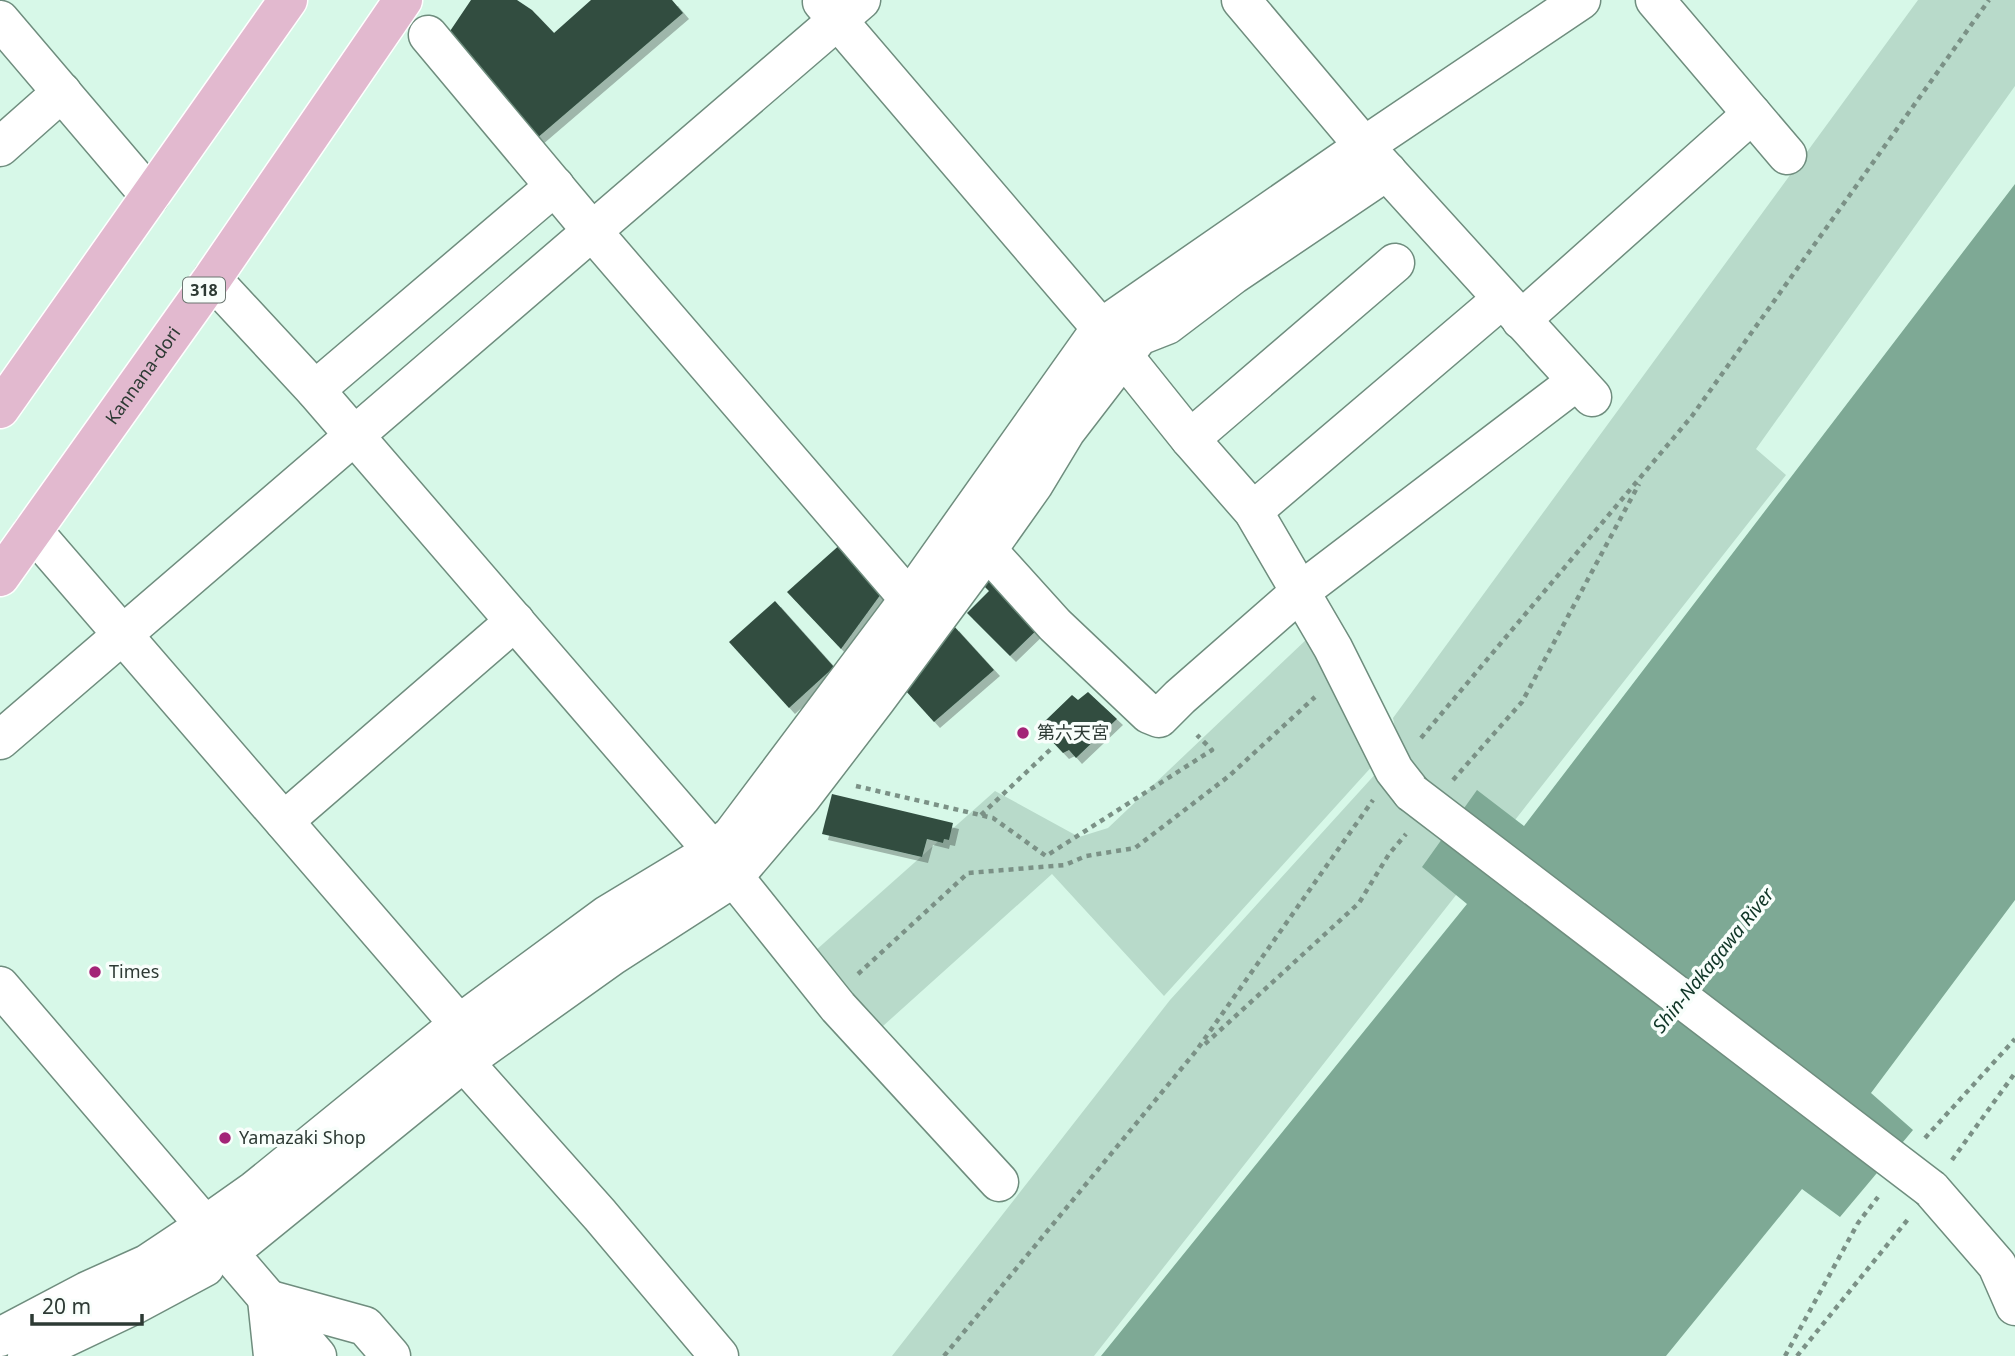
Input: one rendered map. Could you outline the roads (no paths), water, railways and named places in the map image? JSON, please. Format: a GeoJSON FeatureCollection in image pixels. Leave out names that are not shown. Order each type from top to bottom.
{"type":"FeatureCollection","features":[{"type":"Feature","properties":{"kind":"main road"},"geometry":{"type":"LineString","coordinates":[[0,409],[288,0]]}},
{"type":"Feature","properties":{"kind":"main road","name":"Kannana-dori"},"geometry":{"type":"LineString","coordinates":[[0,577],[212,279],[403,0]]}},
{"type":"Feature","properties":{"kind":"street"},"geometry":{"type":"LineString","coordinates":[[0,9],[11,0]]}},
{"type":"Feature","properties":{"kind":"street"},"geometry":{"type":"LineString","coordinates":[[976,537],[1055,625],[1149,713],[1159,718],[1301,591],[1585,389],[1375,158],[1242,0]]}},
{"type":"Feature","properties":{"kind":"street"},"geometry":{"type":"LineString","coordinates":[[0,1336],[87,1291],[147,1264],[204,1226],[455,1041],[607,915],[723,864],[754,856],[818,776],[976,537],[1112,343],[1375,158],[1581,0]]}},
{"type":"Feature","properties":{"kind":"street"},"geometry":{"type":"LineString","coordinates":[[1655,0],[1787,155]]}},
{"type":"Feature","properties":{"kind":"street"},"geometry":{"type":"LineString","coordinates":[[0,740],[592,231],[840,6],[1190,439],[1253,512],[1301,591],[1394,770],[1412,793],[1930,1190],[2006,1261],[2015,1306]]}},
{"type":"Feature","properties":{"kind":"street"},"geometry":{"type":"LineString","coordinates":[[0,20],[150,196]]}},
{"type":"Feature","properties":{"kind":"street"},"geometry":{"type":"LineString","coordinates":[[428,35],[592,231],[909,599]]}},
{"type":"Feature","properties":{"kind":"street"},"geometry":{"type":"LineString","coordinates":[[0,147],[62,92]]}},
{"type":"Feature","properties":{"kind":"street"},"geometry":{"type":"LineString","coordinates":[[1253,512],[1512,309],[1752,114]]}},
{"type":"Feature","properties":{"kind":"street"},"geometry":{"type":"LineString","coordinates":[[315,390],[555,186]]}},
{"type":"Feature","properties":{"kind":"street"},"geometry":{"type":"LineString","coordinates":[[1190,439],[1395,263]]}},
{"type":"Feature","properties":{"kind":"street"},"geometry":{"type":"LineString","coordinates":[[212,279],[315,390],[515,621],[723,864],[831,999],[999,1181]]}},
{"type":"Feature","properties":{"kind":"street"},"geometry":{"type":"LineString","coordinates":[[33,531],[284,821],[455,1041],[719,1356]]}},
{"type":"Feature","properties":{"kind":"street"},"geometry":{"type":"LineString","coordinates":[[723,864],[732,835],[909,599],[976,537]]}},
{"type":"Feature","properties":{"kind":"street"},"geometry":{"type":"LineString","coordinates":[[284,821],[515,621]]}},
{"type":"Feature","properties":{"kind":"street"},"geometry":{"type":"LineString","coordinates":[[0,986],[317,1356]]}},
{"type":"Feature","properties":{"kind":"street"},"geometry":{"type":"LineString","coordinates":[[246,1239],[455,1041]]}},
{"type":"Feature","properties":{"kind":"street"},"geometry":{"type":"LineString","coordinates":[[27,1356],[136,1304],[205,1266]]}},
{"type":"Feature","properties":{"kind":"street"},"geometry":{"type":"LineString","coordinates":[[267,1299],[273,1356]]}},
{"type":"Feature","properties":{"kind":"street"},"geometry":{"type":"LineString","coordinates":[[267,1299],[365,1326],[391,1356]]}},
{"type":"Feature","properties":{"kind":"water","name":"Shin-Nakagawa River"},"geometry":{"type":"Polygon","coordinates":[[[2015,184],[2015,900],[1871,1093],[1913,1130],[1840,1217],[1802,1189],[1666,1356],[1101,1356],[1467,904],[1422,867],[1477,790],[1524,826],[2015,184]]]}},
{"type":"Feature","properties":{"kind":"place","name":"第六天宮"},"geometry":{"type":"Point","coordinates":[1023,733]}},
{"type":"Feature","properties":{"kind":"place","name":"Times"},"geometry":{"type":"Point","coordinates":[95,972]}},
{"type":"Feature","properties":{"kind":"place","name":"Yamazaki Shop"},"geometry":{"type":"Point","coordinates":[225,1138]}}]}
